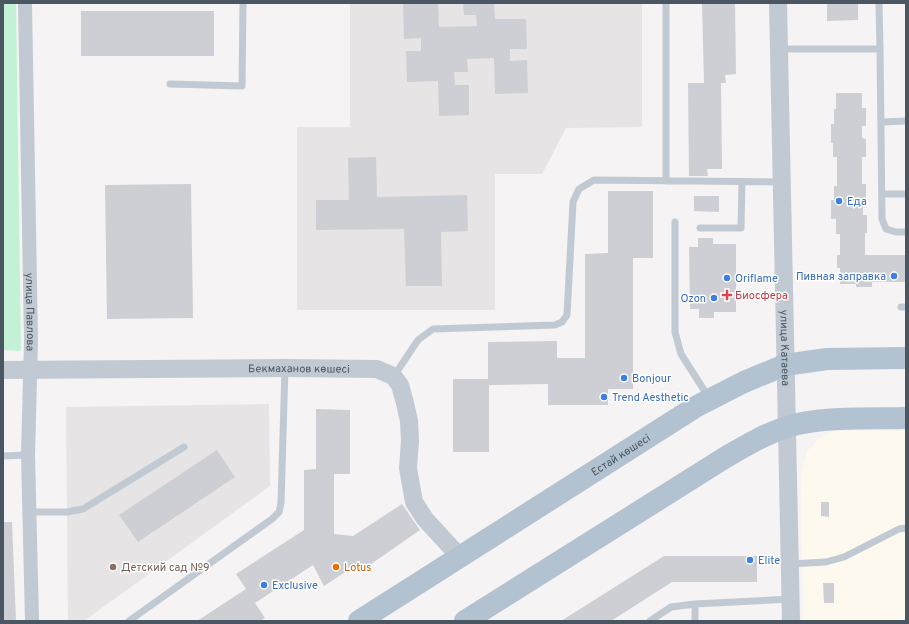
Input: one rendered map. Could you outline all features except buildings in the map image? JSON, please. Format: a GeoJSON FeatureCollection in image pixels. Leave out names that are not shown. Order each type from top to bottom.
{"type":"FeatureCollection","features":[{"type":"Feature","properties":{"kind":"main road","name":"Естай көшесі"},"geometry":{"type":"LineString","coordinates":[[359,621],[709,398],[785,365],[827,359],[906,358]]}},
{"type":"Feature","properties":{"kind":"main road"},"geometry":{"type":"LineString","coordinates":[[465,621],[726,456],[787,427],[828,420],[906,418]]}},
{"type":"Feature","properties":{"kind":"street","name":"улица Павлова"},"geometry":{"type":"LineString","coordinates":[[26,3],[31,370],[28,456],[32,621]]}},
{"type":"Feature","properties":{"kind":"street","name":"улица Катаева"},"geometry":{"type":"LineString","coordinates":[[778,3],[791,621]]}},
{"type":"Feature","properties":{"kind":"street","name":"Бекмаханов көшесі"},"geometry":{"type":"LineString","coordinates":[[3,370],[285,368],[377,369],[393,376]]}},
{"type":"Feature","properties":{"kind":"street"},"geometry":{"type":"LineString","coordinates":[[393,376],[400,385],[409,421],[410,441],[408,468],[414,502],[424,519],[460,557]]}},
{"type":"Feature","properties":{"kind":"lane"},"geometry":{"type":"LineString","coordinates":[[170,84],[242,86],[243,3]]}},
{"type":"Feature","properties":{"kind":"lane"},"geometry":{"type":"LineString","coordinates":[[666,3],[666,181]]}},
{"type":"Feature","properties":{"kind":"lane"},"geometry":{"type":"LineString","coordinates":[[879,3],[882,122],[882,219],[886,229],[896,232],[906,232]]}},
{"type":"Feature","properties":{"kind":"lane"},"geometry":{"type":"LineString","coordinates":[[779,49],[880,49]]}},
{"type":"Feature","properties":{"kind":"lane"},"geometry":{"type":"LineString","coordinates":[[882,122],[906,121]]}},
{"type":"Feature","properties":{"kind":"lane"},"geometry":{"type":"LineString","coordinates":[[393,376],[418,340],[433,329],[555,326],[562,322],[566,314],[573,202],[579,189],[594,180],[782,182]]}},
{"type":"Feature","properties":{"kind":"lane"},"geometry":{"type":"LineString","coordinates":[[700,228],[741,228],[742,182]]}},
{"type":"Feature","properties":{"kind":"lane"},"geometry":{"type":"LineString","coordinates":[[882,194],[906,194]]}},
{"type":"Feature","properties":{"kind":"lane"},"geometry":{"type":"LineString","coordinates":[[675,222],[675,332],[681,354],[709,398]]}},
{"type":"Feature","properties":{"kind":"lane"},"geometry":{"type":"LineString","coordinates":[[129,621],[272,519],[279,512],[281,503],[285,368]]}},
{"type":"Feature","properties":{"kind":"lane"},"geometry":{"type":"LineString","coordinates":[[30,512],[67,512],[83,509],[184,447]]}},
{"type":"Feature","properties":{"kind":"lane"},"geometry":{"type":"LineString","coordinates":[[3,456],[28,456]]}},
{"type":"Feature","properties":{"kind":"lane"},"geometry":{"type":"LineString","coordinates":[[790,564],[826,562],[844,557],[899,529],[906,528]]}},
{"type":"Feature","properties":{"kind":"lane"},"geometry":{"type":"LineString","coordinates":[[650,621],[671,607],[695,604],[791,599]]}},
{"type":"Feature","properties":{"kind":"lane"},"geometry":{"type":"LineString","coordinates":[[695,604],[695,621]]}},
{"type":"Feature","properties":{"kind":"shaded area"},"geometry":{"type":"Polygon","coordinates":[[[350,3],[642,3],[642,127],[566,128],[542,174],[495,174],[495,310],[297,310],[297,127],[350,127],[350,3]]]}},
{"type":"Feature","properties":{"kind":"shaded area","name":"Детский сад №9"},"geometry":{"type":"Polygon","coordinates":[[[269,404],[270,486],[84,621],[68,621],[66,407],[269,404]]]}},
{"type":"Feature","properties":{"kind":"shaded area"},"geometry":{"type":"Polygon","coordinates":[[[906,430],[906,621],[803,621],[801,488],[802,470],[807,451],[819,438],[833,431],[906,430]]]}},
{"type":"Feature","properties":{"kind":"green space"},"geometry":{"type":"Polygon","coordinates":[[[3,3],[16,3],[21,351],[3,350],[3,3]]]}},
{"type":"Feature","properties":{"kind":"place","name":"Еда"},"geometry":{"type":"Point","coordinates":[839,201]}},
{"type":"Feature","properties":{"kind":"place","name":"Пивная заправка"},"geometry":{"type":"Point","coordinates":[894,276]}},
{"type":"Feature","properties":{"kind":"place","name":"Oriflame"},"geometry":{"type":"Point","coordinates":[727,278]}},
{"type":"Feature","properties":{"kind":"place","name":"Биосфера"},"geometry":{"type":"Point","coordinates":[727,295]}},
{"type":"Feature","properties":{"kind":"place","name":"Ozon"},"geometry":{"type":"Point","coordinates":[714,298]}},
{"type":"Feature","properties":{"kind":"place","name":"Bonjour"},"geometry":{"type":"Point","coordinates":[624,378]}},
{"type":"Feature","properties":{"kind":"place","name":"Trend Aesthetic"},"geometry":{"type":"Point","coordinates":[604,397]}},
{"type":"Feature","properties":{"kind":"place","name":"Elite"},"geometry":{"type":"Point","coordinates":[750,560]}},
{"type":"Feature","properties":{"kind":"place","name":"Детский сад №9"},"geometry":{"type":"Point","coordinates":[113,567]}},
{"type":"Feature","properties":{"kind":"place","name":"Lotus"},"geometry":{"type":"Point","coordinates":[336,567]}},
{"type":"Feature","properties":{"kind":"place","name":"Exclusive"},"geometry":{"type":"Point","coordinates":[264,585]}}]}
